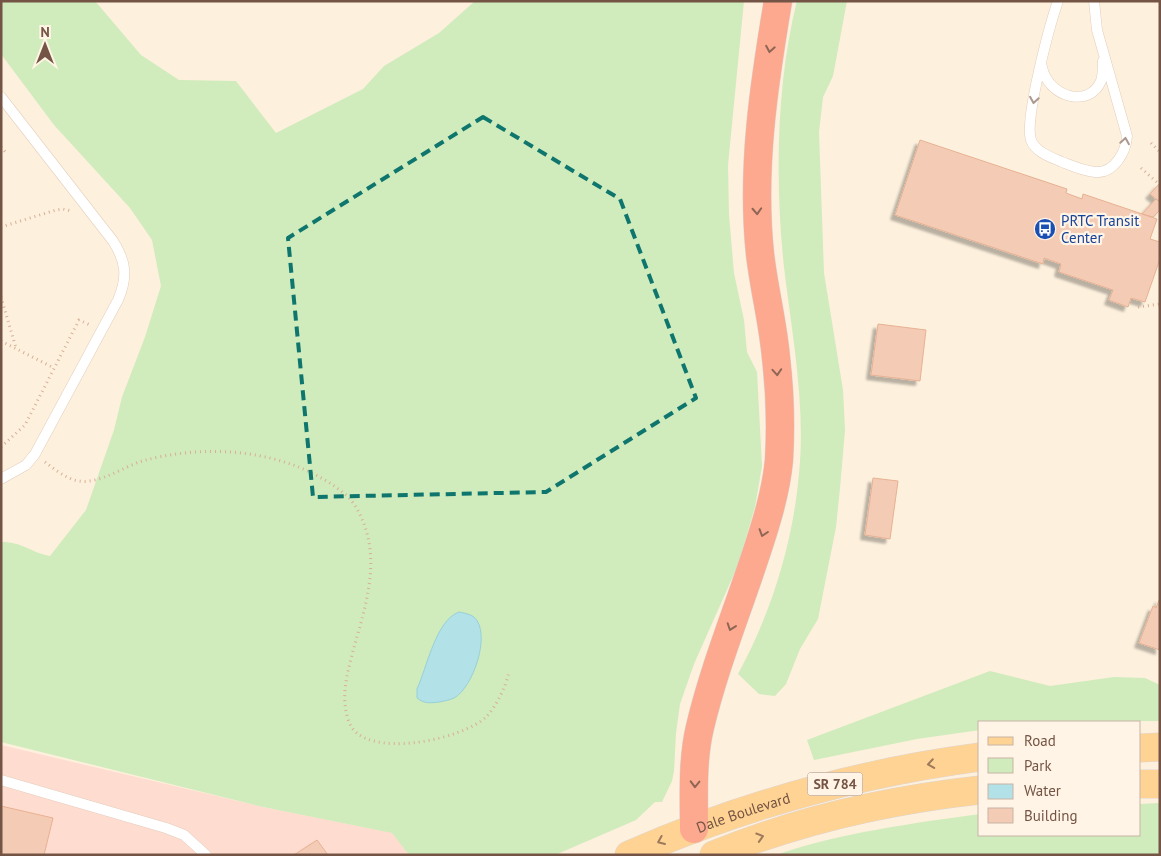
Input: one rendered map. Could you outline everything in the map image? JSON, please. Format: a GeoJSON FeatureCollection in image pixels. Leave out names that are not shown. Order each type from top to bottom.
{"type":"FeatureCollection","features":[{"type":"Feature","properties":{"kind":"highway"},"geometry":{"type":"LineString","coordinates":[[694,829],[695,770],[699,730],[712,684],[769,512],[778,461],[780,410],[776,358],[760,254],[757,200],[759,143],[766,79],[778,1]]}},
{"type":"Feature","properties":{"kind":"main road"},"geometry":{"type":"LineString","coordinates":[[1141,748],[1160,747]]}},
{"type":"Feature","properties":{"kind":"main road","name":"Dale Boulevard"},"geometry":{"type":"LineString","coordinates":[[629,855],[752,808],[811,790],[896,770],[978,757]]}},
{"type":"Feature","properties":{"kind":"main road"},"geometry":{"type":"LineString","coordinates":[[1141,784],[1160,784]]}},
{"type":"Feature","properties":{"kind":"main road","name":"Dale Boulevard"},"geometry":{"type":"LineString","coordinates":[[714,855],[748,841],[832,816],[887,803],[978,790]]}},
{"type":"Feature","properties":{"kind":"lane"},"geometry":{"type":"LineString","coordinates":[[1058,1],[1041,63],[1030,130],[1032,142],[1050,157],[1082,169],[1101,172],[1116,162],[1123,153],[1127,136],[1097,30],[1094,1]]}},
{"type":"Feature","properties":{"kind":"lane"},"geometry":{"type":"LineString","coordinates":[[1041,63],[1045,80],[1058,92],[1066,95],[1082,95],[1100,83],[1103,51]]}},
{"type":"Feature","properties":{"kind":"lane"},"geometry":{"type":"LineString","coordinates":[[1,97],[113,240],[126,272],[124,285],[118,300],[36,454],[26,465],[1,479]]}},
{"type":"Feature","properties":{"kind":"lane"},"geometry":{"type":"LineString","coordinates":[[1,780],[166,828],[184,835],[206,855]]}},
{"type":"Feature","properties":{"kind":"path"},"geometry":{"type":"LineString","coordinates":[[1151,144],[1160,152]]}},
{"type":"Feature","properties":{"kind":"path"},"geometry":{"type":"LineString","coordinates":[[1,146],[7,154]]}},
{"type":"Feature","properties":{"kind":"path"},"geometry":{"type":"LineString","coordinates":[[1141,168],[1160,185]]}},
{"type":"Feature","properties":{"kind":"path"},"geometry":{"type":"LineString","coordinates":[[1,227],[63,208],[75,214]]}},
{"type":"Feature","properties":{"kind":"path"},"geometry":{"type":"LineString","coordinates":[[1,297],[16,348]]}},
{"type":"Feature","properties":{"kind":"path"},"geometry":{"type":"LineString","coordinates":[[1138,307],[1160,304]]}},
{"type":"Feature","properties":{"kind":"path"},"geometry":{"type":"LineString","coordinates":[[1,446],[25,425],[79,320],[91,326],[95,318]]}},
{"type":"Feature","properties":{"kind":"path"},"geometry":{"type":"LineString","coordinates":[[1,341],[54,368]]}},
{"type":"Feature","properties":{"kind":"path"},"geometry":{"type":"LineString","coordinates":[[36,454],[72,480],[89,481],[140,462],[173,456],[243,453],[298,466],[327,481],[348,497],[360,513],[366,530],[371,571],[346,677],[344,704],[349,724],[357,735],[369,742],[411,742],[442,739],[466,731],[487,716],[506,684],[509,672]]}},
{"type":"Feature","properties":{"kind":"highlighted area"},"geometry":{"type":"Polygon","coordinates":[[[483,117],[620,199],[696,398],[546,492],[313,497],[288,238],[483,117]]]}},
{"type":"Feature","properties":{"kind":"shaded area"},"geometry":{"type":"Polygon","coordinates":[[[1,745],[263,807],[393,833],[409,855],[1,855],[1,745]]]}},
{"type":"Feature","properties":{"kind":"green space"},"geometry":{"type":"Polygon","coordinates":[[[1,1],[95,1],[141,55],[179,80],[236,81],[276,133],[363,89],[384,66],[439,33],[475,1],[744,1],[728,165],[729,215],[734,273],[744,320],[747,352],[757,372],[762,466],[755,507],[738,565],[694,664],[680,704],[674,771],[672,781],[662,802],[655,802],[636,820],[555,855],[409,855],[392,833],[263,807],[1,742],[1,542],[21,545],[50,556],[86,510],[114,430],[122,397],[145,337],[161,286],[152,240],[130,208],[54,125],[1,54],[1,1]]]}},
{"type":"Feature","properties":{"kind":"green space"},"geometry":{"type":"Polygon","coordinates":[[[797,1],[847,1],[833,76],[823,97],[819,132],[824,273],[843,390],[845,430],[836,527],[818,619],[800,649],[786,684],[775,696],[759,694],[738,674],[761,627],[779,577],[792,526],[799,474],[801,422],[779,202],[781,99],[790,33],[797,1]]]}},
{"type":"Feature","properties":{"kind":"green space"},"geometry":{"type":"Polygon","coordinates":[[[990,671],[1050,686],[1114,677],[1145,678],[1160,685],[1160,721],[978,721],[978,730],[917,739],[814,760],[807,740],[990,671]]]}},
{"type":"Feature","properties":{"kind":"green space"},"geometry":{"type":"Polygon","coordinates":[[[1160,803],[1160,855],[776,855],[800,847],[851,835],[978,814],[978,836],[1141,836],[1141,804],[1160,803]]]}},
{"type":"Feature","properties":{"kind":"water"},"geometry":{"type":"Polygon","coordinates":[[[459,612],[474,617],[479,625],[481,647],[478,660],[468,683],[454,698],[428,703],[422,701],[417,698],[417,689],[433,645],[444,624],[459,612]]]}},
{"type":"Feature","properties":{"kind":"building","name":"PRTC Transit Center"},"geometry":{"type":"Polygon","coordinates":[[[920,140],[1067,189],[1066,193],[1082,199],[1083,194],[1157,219],[1150,239],[1160,242],[1160,259],[1145,302],[1131,298],[1128,307],[1109,300],[1113,290],[1059,272],[1061,264],[1044,258],[1043,264],[895,215],[920,140]]]}},
{"type":"Feature","properties":{"kind":"building"},"geometry":{"type":"Polygon","coordinates":[[[1160,183],[1160,202],[1150,194],[1160,183]]]}},
{"type":"Feature","properties":{"kind":"building"},"geometry":{"type":"Polygon","coordinates":[[[1156,199],[1160,202],[1160,210],[1153,217],[1142,214],[1156,199]]]}},
{"type":"Feature","properties":{"kind":"building"},"geometry":{"type":"Polygon","coordinates":[[[878,324],[926,330],[920,381],[871,375],[878,324]]]}},
{"type":"Feature","properties":{"kind":"building"},"geometry":{"type":"Polygon","coordinates":[[[873,478],[898,481],[890,539],[865,535],[873,478]]]}},
{"type":"Feature","properties":{"kind":"building"},"geometry":{"type":"Polygon","coordinates":[[[1160,598],[1160,650],[1139,643],[1153,606],[1156,608],[1160,598]]]}},
{"type":"Feature","properties":{"kind":"building"},"geometry":{"type":"Polygon","coordinates":[[[1,806],[53,818],[44,855],[1,855],[1,806]]]}},
{"type":"Feature","properties":{"kind":"building"},"geometry":{"type":"Polygon","coordinates":[[[317,840],[328,855],[294,855],[317,840]]]}},
{"type":"Feature","properties":{"kind":"place","name":"PRTC Transit Center"},"geometry":{"type":"Point","coordinates":[1045,229]}}]}
